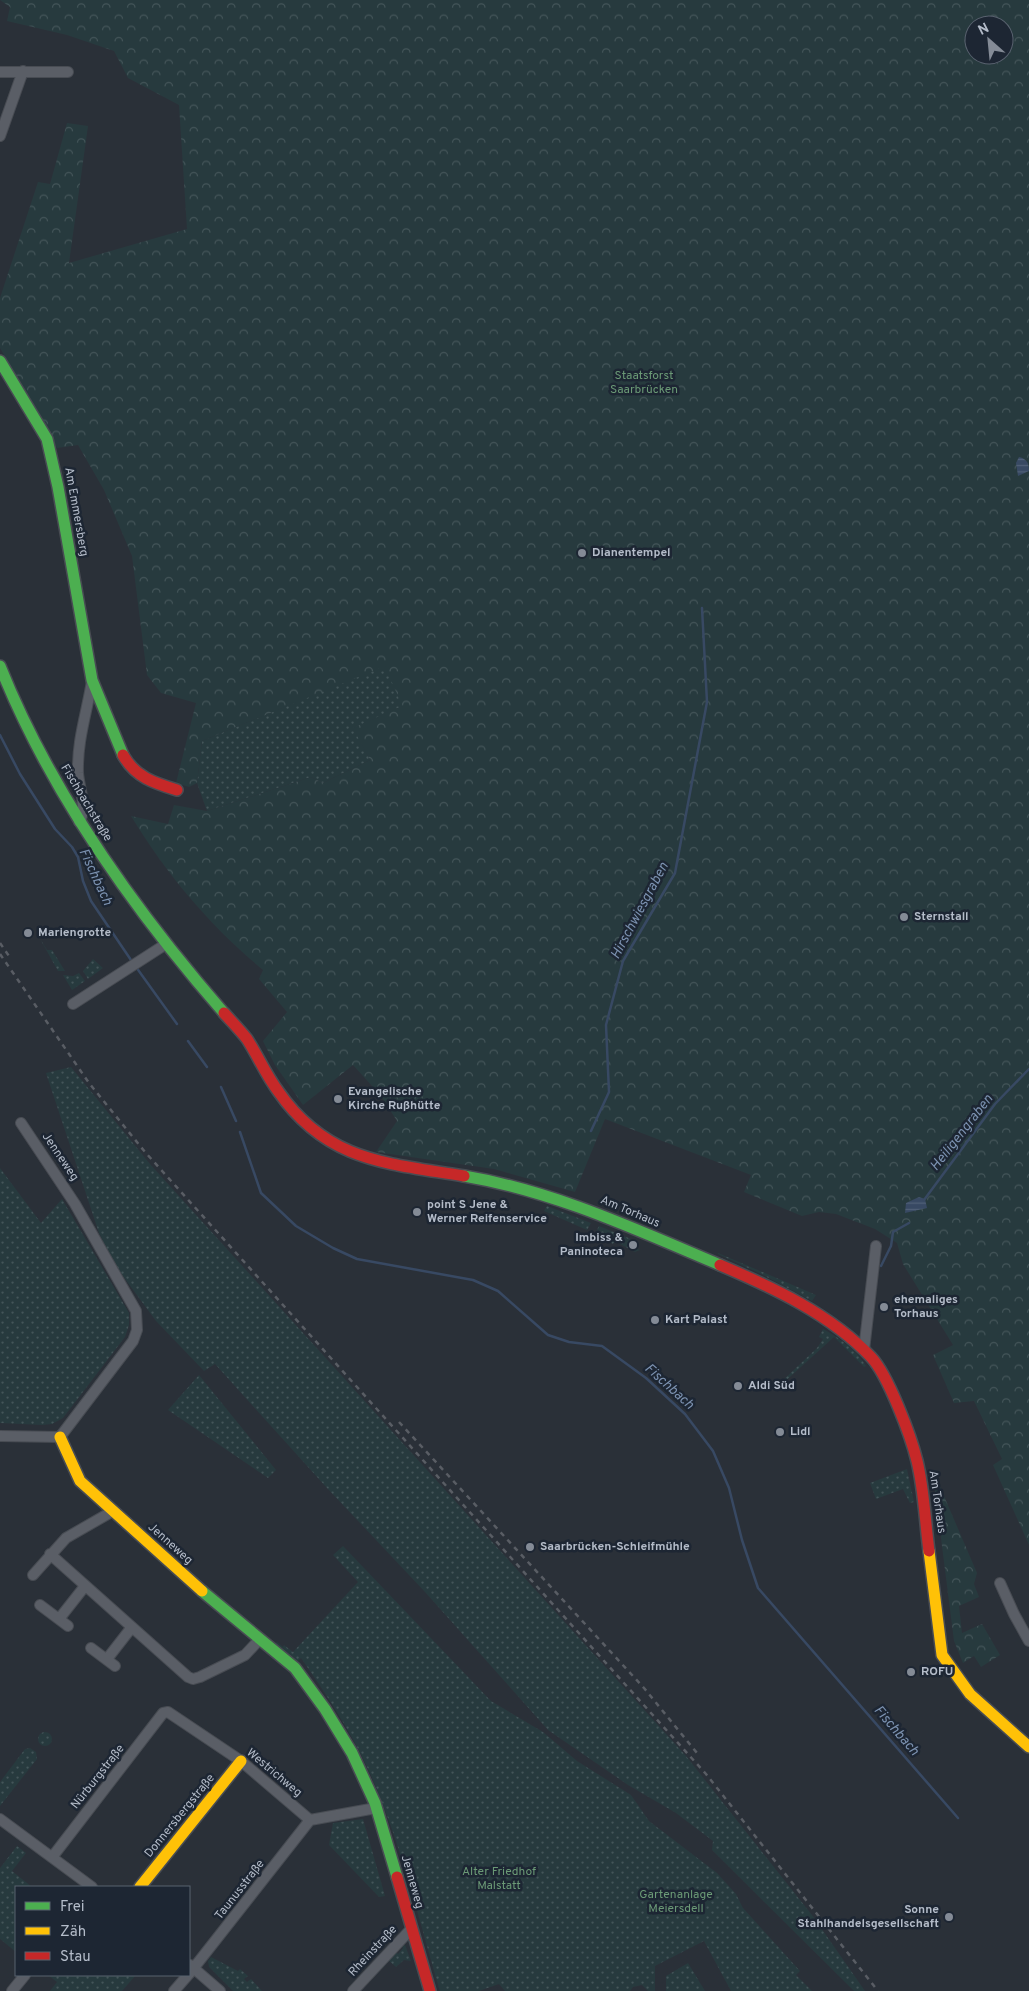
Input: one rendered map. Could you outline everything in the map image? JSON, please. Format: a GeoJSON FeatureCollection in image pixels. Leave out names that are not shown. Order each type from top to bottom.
{"type":"FeatureCollection","features":[{"type":"Feature","properties":{"kind":"main road","name":"Am Emmersberg"},"geometry":{"type":"LineString","coordinates":[[0,361],[48,439],[92,680],[104,703],[112,736],[132,766],[148,781],[177,790]]}},
{"type":"Feature","properties":{"kind":"main road","name":"Fischbachstraße"},"geometry":{"type":"LineString","coordinates":[[0,666],[16,706],[79,822],[166,944],[246,1038],[278,1092],[303,1121],[335,1146],[363,1158]]}},
{"type":"Feature","properties":{"kind":"main road","name":"Am Torhaus"},"geometry":{"type":"LineString","coordinates":[[363,1158],[497,1181],[583,1207],[758,1281],[801,1304],[838,1328],[864,1350],[877,1365],[888,1383],[917,1461],[940,1645],[949,1669],[970,1695],[1029,1747]]}},
{"type":"Feature","properties":{"kind":"main road","name":"Jenneweg"},"geometry":{"type":"LineString","coordinates":[[60,1437],[80,1481],[259,1640],[295,1668],[320,1702],[352,1753],[376,1808],[430,1991]]}},
{"type":"Feature","properties":{"kind":"main road","name":"Donnersbergstraße"},"geometry":{"type":"LineString","coordinates":[[141,1886],[241,1761]]}},
{"type":"Feature","properties":{"kind":"street"},"geometry":{"type":"LineString","coordinates":[[0,136],[23,71]]}},
{"type":"Feature","properties":{"kind":"street"},"geometry":{"type":"LineString","coordinates":[[0,72],[68,72]]}},
{"type":"Feature","properties":{"kind":"street","name":"Am Emmersberg"},"geometry":{"type":"LineString","coordinates":[[79,822],[84,814],[78,775],[78,743],[92,680]]}},
{"type":"Feature","properties":{"kind":"street"},"geometry":{"type":"LineString","coordinates":[[74,1004],[166,944]]}},
{"type":"Feature","properties":{"kind":"street","name":"Jenneweg"},"geometry":{"type":"LineString","coordinates":[[21,1123],[75,1204],[136,1312],[138,1321],[133,1341],[60,1437]]}},
{"type":"Feature","properties":{"kind":"street"},"geometry":{"type":"LineString","coordinates":[[864,1350],[876,1246]]}},
{"type":"Feature","properties":{"kind":"street"},"geometry":{"type":"LineString","coordinates":[[0,1436],[60,1437]]}},
{"type":"Feature","properties":{"kind":"street"},"geometry":{"type":"LineString","coordinates":[[33,1575],[50,1554],[74,1532],[113,1511]]}},
{"type":"Feature","properties":{"kind":"street"},"geometry":{"type":"LineString","coordinates":[[50,1554],[188,1677],[193,1679],[240,1658],[259,1640]]}},
{"type":"Feature","properties":{"kind":"street"},"geometry":{"type":"LineString","coordinates":[[1000,1583],[1029,1641]]}},
{"type":"Feature","properties":{"kind":"street"},"geometry":{"type":"LineString","coordinates":[[59,1619],[85,1586]]}},
{"type":"Feature","properties":{"kind":"street"},"geometry":{"type":"LineString","coordinates":[[40,1605],[68,1626]]}},
{"type":"Feature","properties":{"kind":"street"},"geometry":{"type":"LineString","coordinates":[[106,1659],[132,1627]]}},
{"type":"Feature","properties":{"kind":"street"},"geometry":{"type":"LineString","coordinates":[[91,1648],[115,1666]]}},
{"type":"Feature","properties":{"kind":"street","name":"Westrichweg"},"geometry":{"type":"LineString","coordinates":[[163,1713],[168,1712],[241,1761],[310,1820]]}},
{"type":"Feature","properties":{"kind":"street","name":"Nürburgstraße"},"geometry":{"type":"LineString","coordinates":[[52,1856],[163,1713]]}},
{"type":"Feature","properties":{"kind":"street"},"geometry":{"type":"LineString","coordinates":[[310,1820],[376,1808]]}},
{"type":"Feature","properties":{"kind":"street"},"geometry":{"type":"LineString","coordinates":[[0,1819],[91,1886]]}},
{"type":"Feature","properties":{"kind":"street","name":"Taunusstraße"},"geometry":{"type":"LineString","coordinates":[[190,1970],[310,1820]]}},
{"type":"Feature","properties":{"kind":"street","name":"Rheinstraße"},"geometry":{"type":"LineString","coordinates":[[353,1991],[412,1928]]}},
{"type":"Feature","properties":{"kind":"street"},"geometry":{"type":"LineString","coordinates":[[190,1970],[220,1991]]}},
{"type":"Feature","properties":{"kind":"street"},"geometry":{"type":"LineString","coordinates":[[12,1991],[24,1976]]}},
{"type":"Feature","properties":{"kind":"street","name":"Taunusstraße"},"geometry":{"type":"LineString","coordinates":[[174,1991],[185,1976]]}},
{"type":"Feature","properties":{"kind":"green space","name":"Staatsforst Saarbrücken"},"geometry":{"type":"Polygon","coordinates":[[[0,0],[1029,0],[1029,1545],[993,1465],[1002,1459],[974,1401],[954,1403],[933,1355],[953,1345],[903,1264],[897,1243],[875,1229],[836,1214],[819,1212],[802,1216],[744,1192],[751,1175],[605,1119],[575,1192],[494,1169],[376,1152],[397,1121],[381,1096],[353,1065],[303,1105],[275,1065],[263,1041],[287,1012],[259,979],[263,970],[225,936],[191,899],[159,859],[131,816],[168,824],[174,805],[207,811],[311,777],[323,783],[370,760],[353,728],[402,706],[385,666],[202,741],[197,783],[189,787],[176,783],[196,703],[161,693],[147,675],[132,556],[104,490],[78,445],[57,448],[0,348],[0,298],[38,182],[50,184],[67,123],[88,126],[69,263],[187,229],[179,105],[128,78],[114,51],[67,35],[7,21],[10,7],[0,0]]]}},
{"type":"Feature","properties":{"kind":"green space"},"geometry":{"type":"Polygon","coordinates":[[[385,665],[403,706],[354,728],[370,760],[323,783],[311,777],[207,811],[197,783],[202,741],[385,665]]]}},
{"type":"Feature","properties":{"kind":"green space"},"geometry":{"type":"Polygon","coordinates":[[[39,937],[47,950],[52,950],[65,971],[58,971],[39,937]]]}},
{"type":"Feature","properties":{"kind":"green space"},"geometry":{"type":"Polygon","coordinates":[[[93,959],[103,968],[88,979],[83,971],[93,959]]]}},
{"type":"Feature","properties":{"kind":"green space"},"geometry":{"type":"Polygon","coordinates":[[[79,973],[85,981],[72,990],[63,975],[73,976],[79,973]]]}},
{"type":"Feature","properties":{"kind":"green space"},"geometry":{"type":"Polygon","coordinates":[[[71,1067],[150,1164],[686,1756],[812,1915],[865,1991],[854,1991],[712,1850],[713,1841],[676,1813],[628,1785],[548,1730],[425,1592],[327,1488],[215,1364],[204,1371],[156,1321],[114,1264],[99,1233],[46,1073],[71,1067]]]}},
{"type":"Feature","properties":{"kind":"green space"},"geometry":{"type":"Polygon","coordinates":[[[0,1168],[41,1223],[62,1199],[129,1313],[129,1325],[125,1337],[63,1418],[52,1424],[0,1423],[0,1168]]]}},
{"type":"Feature","properties":{"kind":"green space"},"geometry":{"type":"Polygon","coordinates":[[[547,1206],[591,1223],[587,1230],[544,1211],[547,1206]]]}},
{"type":"Feature","properties":{"kind":"green space"},"geometry":{"type":"Polygon","coordinates":[[[599,1226],[631,1239],[628,1245],[640,1250],[635,1252],[620,1244],[622,1241],[617,1239],[613,1244],[595,1234],[599,1226]]]}},
{"type":"Feature","properties":{"kind":"green space"},"geometry":{"type":"Polygon","coordinates":[[[718,1253],[816,1295],[812,1301],[718,1253]]]}},
{"type":"Feature","properties":{"kind":"green space"},"geometry":{"type":"Polygon","coordinates":[[[823,1329],[847,1344],[866,1366],[864,1367],[834,1337],[780,1386],[779,1384],[817,1348],[823,1339],[819,1337],[823,1329]]]}},
{"type":"Feature","properties":{"kind":"green space"},"geometry":{"type":"Polygon","coordinates":[[[199,1375],[276,1470],[268,1478],[168,1410],[199,1375]]]}},
{"type":"Feature","properties":{"kind":"green space"},"geometry":{"type":"Polygon","coordinates":[[[907,1469],[914,1502],[910,1503],[903,1489],[876,1499],[870,1483],[907,1469]]]}},
{"type":"Feature","properties":{"kind":"green space"},"geometry":{"type":"Polygon","coordinates":[[[933,1475],[935,1475],[977,1573],[974,1584],[979,1597],[959,1606],[962,1633],[982,1624],[1000,1655],[981,1667],[974,1656],[963,1663],[954,1641],[933,1475]]]}},
{"type":"Feature","properties":{"kind":"green space"},"geometry":{"type":"Polygon","coordinates":[[[343,1546],[491,1701],[543,1732],[577,1761],[631,1795],[649,1821],[717,1873],[736,1894],[743,1908],[800,1971],[796,1975],[812,1991],[731,1991],[704,1941],[655,1966],[655,1991],[648,1991],[642,1985],[633,1987],[630,1991],[505,1991],[499,1984],[479,1991],[440,1991],[399,1850],[368,1769],[337,1712],[301,1658],[297,1662],[275,1644],[277,1642],[283,1647],[284,1645],[293,1652],[358,1582],[333,1555],[343,1546]]]}},
{"type":"Feature","properties":{"kind":"green space"},"geometry":{"type":"Polygon","coordinates":[[[42,1732],[48,1732],[52,1739],[48,1746],[42,1746],[38,1742],[38,1736],[42,1732]]]}},
{"type":"Feature","properties":{"kind":"green space"},"geometry":{"type":"Polygon","coordinates":[[[30,1748],[36,1752],[37,1759],[0,1806],[0,1782],[25,1749],[30,1748]]]}},
{"type":"Feature","properties":{"kind":"green space"},"geometry":{"type":"Polygon","coordinates":[[[363,1819],[385,1896],[379,1897],[329,1845],[333,1823],[363,1819]]]}},
{"type":"Feature","properties":{"kind":"green space"},"geometry":{"type":"Polygon","coordinates":[[[17,1846],[26,1853],[12,1871],[31,1886],[15,1886],[15,1951],[0,1939],[0,1868],[17,1846]]]}},
{"type":"Feature","properties":{"kind":"green space"},"geometry":{"type":"Polygon","coordinates":[[[405,1945],[411,1961],[404,1960],[396,1967],[388,1960],[396,1952],[398,1954],[403,1948],[401,1946],[405,1945]]]}},
{"type":"Feature","properties":{"kind":"green space"},"geometry":{"type":"Polygon","coordinates":[[[211,1957],[238,1971],[240,1969],[248,1976],[244,1979],[247,1982],[251,1979],[262,1991],[233,1991],[209,1967],[208,1961],[211,1957]]]}},
{"type":"Feature","properties":{"kind":"green space"},"geometry":{"type":"Polygon","coordinates":[[[688,1963],[705,1991],[666,1991],[666,1976],[688,1963]]]}},
{"type":"Feature","properties":{"kind":"green space"},"geometry":{"type":"Polygon","coordinates":[[[49,1976],[135,1976],[122,1991],[50,1991],[57,1982],[49,1976]]]}},
{"type":"Feature","properties":{"kind":"water"},"geometry":{"type":"Polygon","coordinates":[[[1019,457],[1027,462],[1029,471],[1018,476],[1016,463],[1019,457]]]}},
{"type":"Feature","properties":{"kind":"water"},"geometry":{"type":"Polygon","coordinates":[[[919,1197],[925,1199],[927,1208],[905,1213],[906,1203],[919,1197]]]}},
{"type":"Feature","properties":{"kind":"waterway","name":"Hirschwiesgraben"},"geometry":{"type":"LineString","coordinates":[[591,1131],[609,1092],[606,1025],[623,961],[675,873],[707,702],[702,608]]}},
{"type":"Feature","properties":{"kind":"waterway","name":"Fischbach"},"geometry":{"type":"LineString","coordinates":[[0,735],[20,774],[55,829],[72,847],[78,857],[83,881],[91,901],[133,963]]}},
{"type":"Feature","properties":{"kind":"waterway","name":"Fischbach"},"geometry":{"type":"LineString","coordinates":[[136,967],[177,1024]]}},
{"type":"Feature","properties":{"kind":"waterway","name":"Fischbach"},"geometry":{"type":"LineString","coordinates":[[188,1041],[207,1067]]}},
{"type":"Feature","properties":{"kind":"waterway","name":"Heiligengraben"},"geometry":{"type":"LineString","coordinates":[[924,1200],[995,1104],[1029,1069]]}},
{"type":"Feature","properties":{"kind":"waterway","name":"Fischbach"},"geometry":{"type":"LineString","coordinates":[[221,1087],[236,1121]]}},
{"type":"Feature","properties":{"kind":"waterway","name":"Fischbach"},"geometry":{"type":"LineString","coordinates":[[240,1132],[261,1193],[296,1226],[333,1248],[357,1259],[473,1280],[498,1291],[548,1335],[569,1342],[602,1346],[646,1378],[685,1414],[713,1451],[729,1488],[742,1540],[758,1588],[958,1818]]}},
{"type":"Feature","properties":{"kind":"waterway","name":"Heiligengraben"},"geometry":{"type":"LineString","coordinates":[[881,1266],[891,1246],[893,1232],[909,1223]]}},
{"type":"Feature","properties":{"kind":"railway"},"geometry":{"type":"LineString","coordinates":[[0,943],[11,959]]}},
{"type":"Feature","properties":{"kind":"railway"},"geometry":{"type":"LineString","coordinates":[[0,954],[89,1083],[145,1152],[706,1774],[878,1991]]}},
{"type":"Feature","properties":{"kind":"railway"},"geometry":{"type":"LineString","coordinates":[[399,1422],[644,1688],[697,1753]]}},
{"type":"Feature","properties":{"kind":"traffic: fast"},"geometry":{"type":"LineString","coordinates":[[0,361],[47,439],[58,487],[92,680],[123,755]]}},
{"type":"Feature","properties":{"kind":"traffic: fast"},"geometry":{"type":"LineString","coordinates":[[0,666],[20,713],[44,759],[98,848],[159,934],[224,1013]]}},
{"type":"Feature","properties":{"kind":"traffic: fast"},"geometry":{"type":"LineString","coordinates":[[464,1176],[530,1191],[595,1213],[720,1265]]}},
{"type":"Feature","properties":{"kind":"traffic: fast"},"geometry":{"type":"LineString","coordinates":[[202,1591],[295,1668],[325,1709],[352,1753],[375,1803],[397,1877]]}},
{"type":"Feature","properties":{"kind":"traffic: slow"},"geometry":{"type":"LineString","coordinates":[[60,1437],[80,1481],[202,1591]]}},
{"type":"Feature","properties":{"kind":"traffic: slow"},"geometry":{"type":"LineString","coordinates":[[929,1551],[942,1655],[970,1694],[1029,1747]]}},
{"type":"Feature","properties":{"kind":"traffic: slow"},"geometry":{"type":"LineString","coordinates":[[141,1886],[241,1761]]}},
{"type":"Feature","properties":{"kind":"traffic: jam"},"geometry":{"type":"LineString","coordinates":[[123,755],[139,774],[153,782],[177,790]]}},
{"type":"Feature","properties":{"kind":"traffic: jam"},"geometry":{"type":"LineString","coordinates":[[224,1013],[247,1039],[278,1091],[297,1115],[317,1132],[338,1146],[360,1155],[384,1162],[464,1176]]}},
{"type":"Feature","properties":{"kind":"traffic: jam"},"geometry":{"type":"LineString","coordinates":[[720,1265],[781,1293],[819,1315],[855,1342],[878,1366],[898,1406],[914,1450],[921,1483],[929,1551]]}},
{"type":"Feature","properties":{"kind":"traffic: jam"},"geometry":{"type":"LineString","coordinates":[[397,1877],[430,1991]]}},
{"type":"Feature","properties":{"kind":"place","name":"Dianentempel"},"geometry":{"type":"Point","coordinates":[582,553]}},
{"type":"Feature","properties":{"kind":"place","name":"Sternstall"},"geometry":{"type":"Point","coordinates":[904,917]}},
{"type":"Feature","properties":{"kind":"place","name":"Mariengrotte"},"geometry":{"type":"Point","coordinates":[28,933]}},
{"type":"Feature","properties":{"kind":"place","name":"Evangelische Kirche Rußhütte"},"geometry":{"type":"Point","coordinates":[338,1099]}},
{"type":"Feature","properties":{"kind":"place","name":"point S Jene & Werner Reifenservice"},"geometry":{"type":"Point","coordinates":[417,1212]}},
{"type":"Feature","properties":{"kind":"place","name":"Imbiss & Paninoteca"},"geometry":{"type":"Point","coordinates":[633,1245]}},
{"type":"Feature","properties":{"kind":"place","name":"ehemaliges Torhaus"},"geometry":{"type":"Point","coordinates":[884,1307]}},
{"type":"Feature","properties":{"kind":"place","name":"Kart Palast"},"geometry":{"type":"Point","coordinates":[655,1320]}},
{"type":"Feature","properties":{"kind":"place","name":"Aldi Süd"},"geometry":{"type":"Point","coordinates":[738,1386]}},
{"type":"Feature","properties":{"kind":"place","name":"Lidl"},"geometry":{"type":"Point","coordinates":[780,1432]}},
{"type":"Feature","properties":{"kind":"place","name":"Saarbrücken-Schleifmühle"},"geometry":{"type":"Point","coordinates":[530,1547]}},
{"type":"Feature","properties":{"kind":"place","name":"ROFU"},"geometry":{"type":"Point","coordinates":[911,1672]}},
{"type":"Feature","properties":{"kind":"place","name":"Sonne Stahlhandelsgesellschaft"},"geometry":{"type":"Point","coordinates":[949,1917]}},
{"type":"Feature","properties":{"kind":"park label","name":"Alter Friedhof Malstatt"},"geometry":{"type":"Point","coordinates":[499,1879]}},
{"type":"Feature","properties":{"kind":"park label","name":"Gartenanlage Meiersdell"},"geometry":{"type":"Point","coordinates":[676,1902]}}]}
